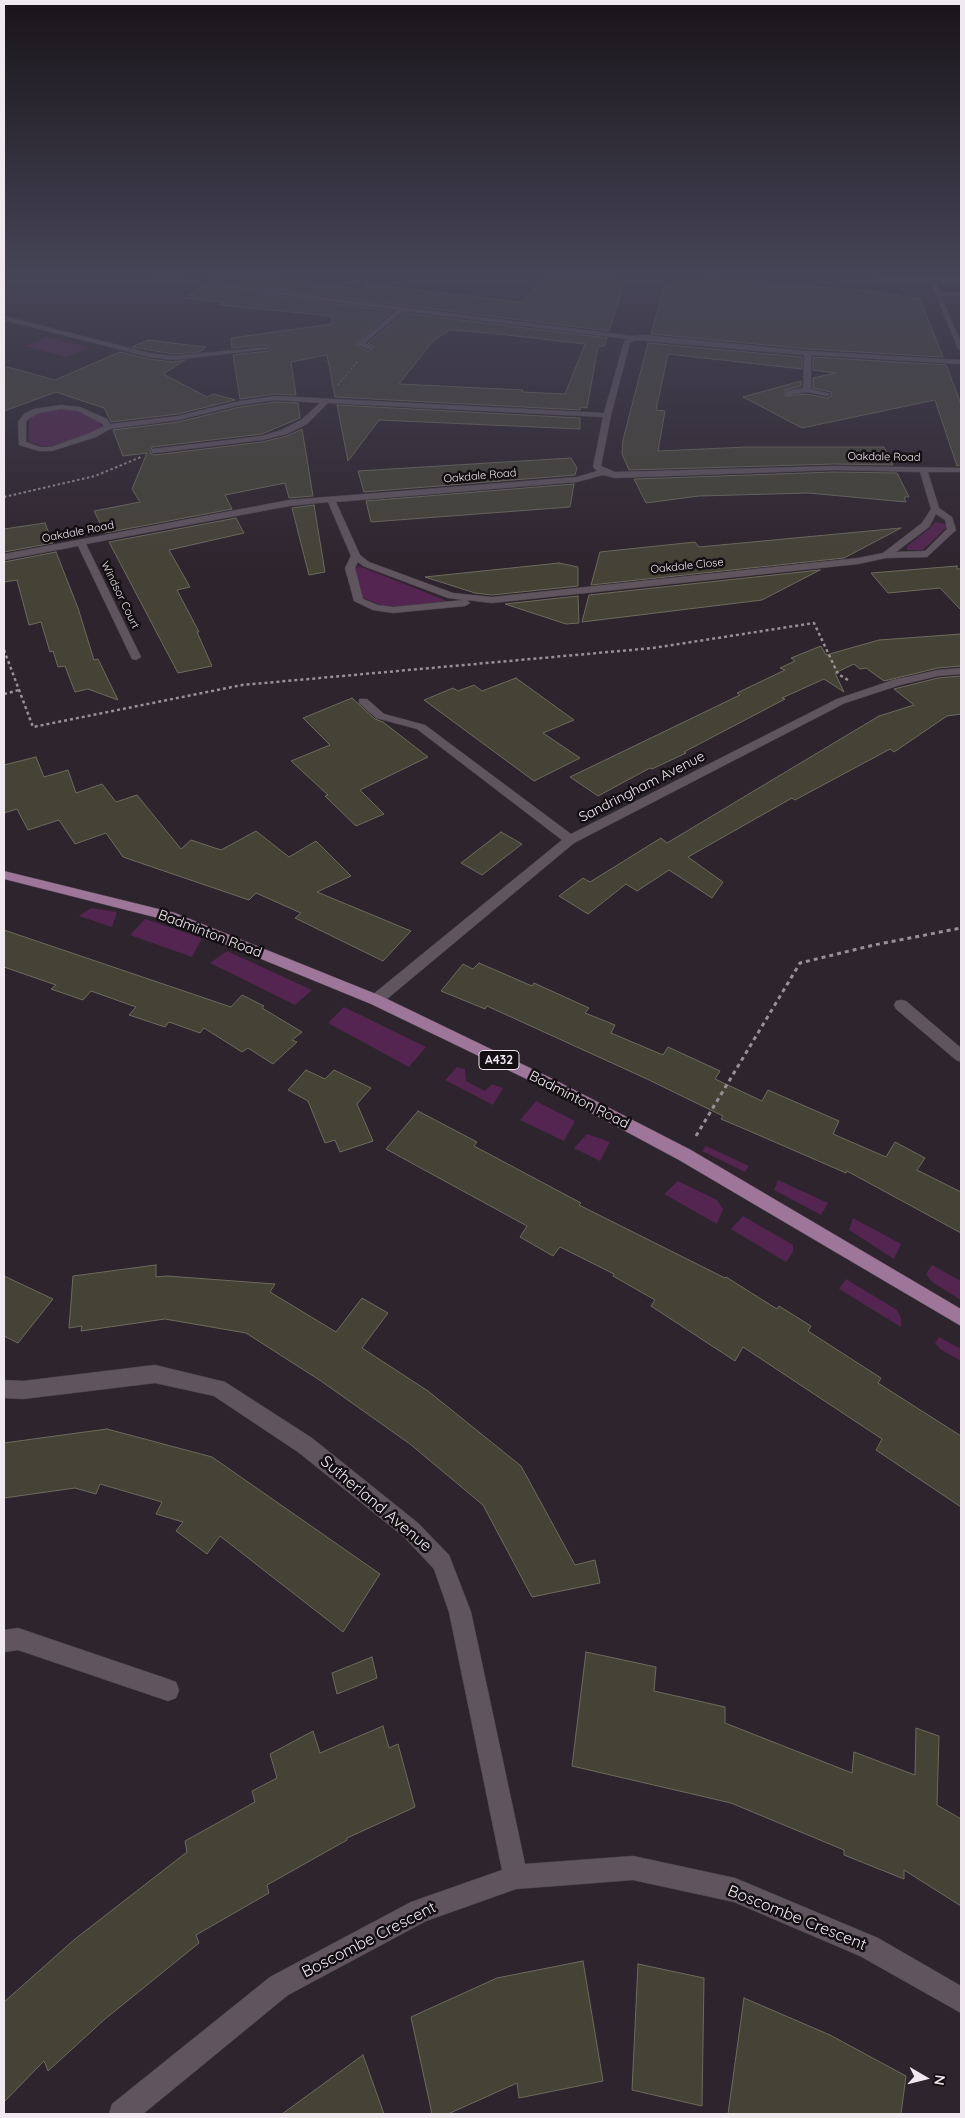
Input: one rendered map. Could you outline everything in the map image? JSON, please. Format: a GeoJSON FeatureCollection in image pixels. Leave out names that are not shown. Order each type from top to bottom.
{"type":"FeatureCollection","features":[{"type":"Feature","properties":{"kind":"main road","name":"Badminton Road"},"geometry":{"type":"LineString","coordinates":[[4,875],[170,916],[376,1000],[548,1083],[685,1155],[961,1318]]}},
{"type":"Feature","properties":{"kind":"street"},"geometry":{"type":"LineString","coordinates":[[603,472],[597,467],[607,415],[618,376]]}},
{"type":"Feature","properties":{"kind":"street"},"geometry":{"type":"LineString","coordinates":[[807,376],[807,390]]}},
{"type":"Feature","properties":{"kind":"street"},"geometry":{"type":"LineString","coordinates":[[789,393],[807,390],[827,394]]}},
{"type":"Feature","properties":{"kind":"street"},"geometry":{"type":"LineString","coordinates":[[108,427],[104,421],[80,409],[71,407],[48,408],[27,416],[22,422],[22,444],[39,449],[52,449],[93,436],[108,427],[178,418],[259,400],[328,399],[607,415]]}},
{"type":"Feature","properties":{"kind":"street"},"geometry":{"type":"LineString","coordinates":[[155,452],[262,438],[284,432],[304,422],[328,399]]}},
{"type":"Feature","properties":{"kind":"street","name":"Oakdale Close"},"geometry":{"type":"LineString","coordinates":[[492,600],[451,596],[366,564],[356,556],[350,568],[359,601],[376,608],[393,610],[492,600],[858,561],[886,555],[926,554],[952,530],[949,518],[936,508],[924,469]]}},
{"type":"Feature","properties":{"kind":"street","name":"Oakdale Road"},"geometry":{"type":"LineString","coordinates":[[4,557],[289,503],[577,479],[603,472],[615,475],[739,470],[961,470]]}},
{"type":"Feature","properties":{"kind":"street"},"geometry":{"type":"LineString","coordinates":[[331,500],[356,556]]}},
{"type":"Feature","properties":{"kind":"street","name":"Oakdale Close"},"geometry":{"type":"LineString","coordinates":[[886,555],[926,525],[936,508]]}},
{"type":"Feature","properties":{"kind":"street","name":"Windsor Court"},"geometry":{"type":"LineString","coordinates":[[81,543],[136,657]]}},
{"type":"Feature","properties":{"kind":"street","name":"Sandringham Avenue"},"geometry":{"type":"LineString","coordinates":[[376,1000],[570,840],[841,701],[897,682],[938,673],[961,672]]}},
{"type":"Feature","properties":{"kind":"street"},"geometry":{"type":"LineString","coordinates":[[362,701],[380,716],[421,727],[570,840]]}},
{"type":"Feature","properties":{"kind":"street"},"geometry":{"type":"LineString","coordinates":[[901,1006],[961,1056]]}},
{"type":"Feature","properties":{"kind":"street"},"geometry":{"type":"LineString","coordinates":[[944,1042],[961,1038]]}},
{"type":"Feature","properties":{"kind":"street","name":"Sutherland Avenue"},"geometry":{"type":"LineString","coordinates":[[4,1389],[24,1390],[156,1374],[218,1388],[306,1445],[411,1530],[442,1562],[460,1612],[516,1877]]}},
{"type":"Feature","properties":{"kind":"street"},"geometry":{"type":"LineString","coordinates":[[4,1641],[18,1639],[168,1690]]}},
{"type":"Feature","properties":{"kind":"street","name":"Boscombe Crescent"},"geometry":{"type":"LineString","coordinates":[[122,2114],[279,1986],[420,1911],[516,1877],[633,1868],[735,1890],[869,1947],[961,2000]]}},
{"type":"Feature","properties":{"kind":"path"},"geometry":{"type":"LineString","coordinates":[[328,399],[347,376]]}},
{"type":"Feature","properties":{"kind":"path"},"geometry":{"type":"LineString","coordinates":[[4,497],[95,476],[155,452]]}},
{"type":"Feature","properties":{"kind":"path"},"geometry":{"type":"LineString","coordinates":[[4,650],[33,727],[242,685],[653,648],[814,623],[838,674],[869,692]]}},
{"type":"Feature","properties":{"kind":"path"},"geometry":{"type":"LineString","coordinates":[[4,694],[19,690]]}},
{"type":"Feature","properties":{"kind":"path"},"geometry":{"type":"LineString","coordinates":[[685,1155],[800,963],[874,945],[961,928]]}},
{"type":"Feature","properties":{"kind":"shaded area"},"geometry":{"type":"Polygon","coordinates":[[[60,409],[76,411],[99,422],[102,427],[98,431],[52,446],[42,446],[29,442],[29,421],[32,416],[40,412],[60,409]]]}},
{"type":"Feature","properties":{"kind":"shaded area"},"geometry":{"type":"Polygon","coordinates":[[[935,522],[945,524],[947,527],[923,550],[907,550],[907,546],[935,522]]]}},
{"type":"Feature","properties":{"kind":"shaded area"},"geometry":{"type":"Polygon","coordinates":[[[359,566],[447,602],[387,607],[363,598],[355,569],[359,566]]]}},
{"type":"Feature","properties":{"kind":"shaded area"},"geometry":{"type":"Polygon","coordinates":[[[91,908],[117,912],[112,927],[79,916],[91,908]]]}},
{"type":"Feature","properties":{"kind":"shaded area"},"geometry":{"type":"Polygon","coordinates":[[[145,919],[202,938],[192,957],[130,935],[145,919]]]}},
{"type":"Feature","properties":{"kind":"shaded area"},"geometry":{"type":"Polygon","coordinates":[[[227,951],[312,990],[295,1005],[210,963],[227,951]]]}},
{"type":"Feature","properties":{"kind":"shaded area"},"geometry":{"type":"Polygon","coordinates":[[[344,1007],[426,1047],[409,1067],[328,1023],[344,1007]]]}},
{"type":"Feature","properties":{"kind":"shaded area"},"geometry":{"type":"Polygon","coordinates":[[[457,1067],[465,1069],[466,1081],[485,1091],[492,1084],[503,1088],[493,1105],[445,1080],[457,1067]]]}},
{"type":"Feature","properties":{"kind":"shaded area"},"geometry":{"type":"Polygon","coordinates":[[[536,1101],[575,1121],[564,1141],[520,1120],[536,1101]]]}},
{"type":"Feature","properties":{"kind":"shaded area"},"geometry":{"type":"Polygon","coordinates":[[[587,1134],[610,1142],[600,1161],[574,1148],[587,1134]]]}},
{"type":"Feature","properties":{"kind":"shaded area"},"geometry":{"type":"Polygon","coordinates":[[[706,1146],[749,1166],[745,1172],[702,1151],[706,1146]]]}},
{"type":"Feature","properties":{"kind":"shaded area"},"geometry":{"type":"Polygon","coordinates":[[[778,1180],[828,1203],[821,1215],[774,1190],[778,1180]]]}},
{"type":"Feature","properties":{"kind":"shaded area"},"geometry":{"type":"Polygon","coordinates":[[[678,1181],[717,1200],[723,1209],[717,1224],[664,1194],[678,1181]]]}},
{"type":"Feature","properties":{"kind":"shaded area"},"geometry":{"type":"Polygon","coordinates":[[[743,1216],[793,1245],[793,1252],[786,1262],[731,1229],[743,1216]]]}},
{"type":"Feature","properties":{"kind":"shaded area"},"geometry":{"type":"Polygon","coordinates":[[[853,1218],[901,1244],[894,1259],[849,1230],[853,1218]]]}},
{"type":"Feature","properties":{"kind":"shaded area"},"geometry":{"type":"Polygon","coordinates":[[[932,1265],[961,1281],[961,1300],[932,1282],[926,1274],[932,1265]]]}},
{"type":"Feature","properties":{"kind":"shaded area"},"geometry":{"type":"Polygon","coordinates":[[[846,1279],[897,1310],[901,1318],[901,1327],[839,1289],[846,1279]]]}},
{"type":"Feature","properties":{"kind":"shaded area"},"geometry":{"type":"Polygon","coordinates":[[[939,1337],[961,1349],[961,1361],[940,1349],[935,1343],[939,1337]]]}},
{"type":"Feature","properties":{"kind":"building"},"geometry":{"type":"Polygon","coordinates":[[[4,376],[40,376],[55,380],[65,376],[167,376],[207,397],[214,394],[235,400],[178,414],[111,422],[104,408],[56,392],[4,411],[4,376]]]}},
{"type":"Feature","properties":{"kind":"building"},"geometry":{"type":"Polygon","coordinates":[[[236,376],[293,376],[296,395],[276,394],[240,399],[236,376]]]}},
{"type":"Feature","properties":{"kind":"building"},"geometry":{"type":"Polygon","coordinates":[[[331,376],[405,376],[399,384],[565,394],[572,376],[593,376],[587,408],[581,407],[580,410],[335,397],[331,376]]]}},
{"type":"Feature","properties":{"kind":"building"},"geometry":{"type":"Polygon","coordinates":[[[640,376],[663,376],[656,410],[665,411],[658,451],[747,447],[884,447],[893,465],[834,464],[629,470],[622,454],[623,440],[640,376]]]}},
{"type":"Feature","properties":{"kind":"building"},"geometry":{"type":"Polygon","coordinates":[[[823,376],[950,376],[961,404],[961,465],[957,466],[935,400],[802,428],[743,397],[801,381],[801,386],[785,390],[785,396],[807,394],[827,398],[832,396],[831,392],[813,388],[813,378],[823,376]]]}},
{"type":"Feature","properties":{"kind":"building"},"geometry":{"type":"Polygon","coordinates":[[[276,402],[298,403],[300,418],[262,434],[152,447],[150,453],[155,455],[262,442],[287,436],[302,429],[313,496],[289,498],[285,483],[225,495],[232,509],[105,533],[94,511],[140,502],[132,489],[147,453],[123,456],[113,430],[178,422],[240,407],[276,402]]]}},
{"type":"Feature","properties":{"kind":"building"},"geometry":{"type":"Polygon","coordinates":[[[337,405],[580,418],[580,429],[379,420],[348,461],[337,405]]]}},
{"type":"Feature","properties":{"kind":"building"},"geometry":{"type":"Polygon","coordinates":[[[571,458],[577,468],[575,475],[364,492],[358,471],[571,458]]]}},
{"type":"Feature","properties":{"kind":"building"},"geometry":{"type":"Polygon","coordinates":[[[834,472],[897,473],[909,497],[904,497],[906,502],[808,493],[699,496],[646,503],[634,479],[834,472]]]}},
{"type":"Feature","properties":{"kind":"building"},"geometry":{"type":"Polygon","coordinates":[[[574,484],[570,507],[371,522],[366,501],[574,484]]]}},
{"type":"Feature","properties":{"kind":"building"},"geometry":{"type":"Polygon","coordinates":[[[314,505],[325,572],[309,575],[292,508],[314,505]]]}},
{"type":"Feature","properties":{"kind":"building"},"geometry":{"type":"Polygon","coordinates":[[[236,518],[244,533],[169,550],[190,587],[177,590],[199,632],[197,632],[212,666],[178,673],[109,542],[236,518]]]}},
{"type":"Feature","properties":{"kind":"building"},"geometry":{"type":"Polygon","coordinates":[[[45,523],[53,543],[4,552],[4,529],[45,523]]]}},
{"type":"Feature","properties":{"kind":"building"},"geometry":{"type":"Polygon","coordinates":[[[901,528],[844,558],[591,585],[600,552],[695,542],[699,547],[901,528]]]}},
{"type":"Feature","properties":{"kind":"building"},"geometry":{"type":"Polygon","coordinates":[[[56,552],[78,608],[94,660],[98,659],[118,700],[88,689],[75,692],[65,666],[58,667],[53,651],[50,652],[41,622],[29,625],[17,580],[4,582],[4,562],[56,552]]]}},
{"type":"Feature","properties":{"kind":"building"},"geometry":{"type":"Polygon","coordinates":[[[559,563],[578,567],[578,586],[492,595],[475,593],[425,577],[559,563]]]}},
{"type":"Feature","properties":{"kind":"building"},"geometry":{"type":"Polygon","coordinates":[[[957,566],[957,569],[961,569],[961,610],[940,588],[888,593],[871,573],[957,566]]]}},
{"type":"Feature","properties":{"kind":"building"},"geometry":{"type":"Polygon","coordinates":[[[820,570],[762,600],[582,622],[589,595],[820,570]]]}},
{"type":"Feature","properties":{"kind":"building"},"geometry":{"type":"Polygon","coordinates":[[[578,596],[579,623],[566,624],[505,604],[578,596]]]}},
{"type":"Feature","properties":{"kind":"building"},"geometry":{"type":"Polygon","coordinates":[[[961,634],[961,666],[938,668],[884,681],[866,668],[860,669],[854,664],[835,673],[844,692],[824,679],[782,698],[785,699],[684,752],[686,753],[652,769],[650,768],[598,796],[570,777],[740,695],[737,693],[785,670],[780,668],[795,661],[791,658],[821,646],[826,655],[879,640],[961,634]]]}},
{"type":"Feature","properties":{"kind":"building"},"geometry":{"type":"Polygon","coordinates":[[[961,676],[961,714],[947,716],[894,752],[890,749],[795,800],[792,798],[688,857],[723,882],[712,898],[669,870],[637,891],[626,884],[588,914],[559,896],[583,878],[590,882],[661,838],[667,843],[879,716],[914,705],[894,689],[938,678],[961,676]]]}},
{"type":"Feature","properties":{"kind":"building"},"geometry":{"type":"Polygon","coordinates":[[[516,678],[574,720],[543,733],[580,758],[534,781],[424,700],[453,688],[458,691],[474,685],[482,691],[516,678]]]}},
{"type":"Feature","properties":{"kind":"building"},"geometry":{"type":"Polygon","coordinates":[[[352,698],[375,719],[383,722],[428,757],[360,790],[384,814],[356,826],[325,796],[328,795],[291,761],[330,745],[303,718],[352,698]]]}},
{"type":"Feature","properties":{"kind":"building"},"geometry":{"type":"Polygon","coordinates":[[[36,757],[44,777],[68,770],[76,793],[102,784],[116,802],[137,795],[181,849],[191,840],[221,850],[256,831],[289,857],[316,841],[351,876],[317,892],[411,931],[383,961],[295,918],[301,913],[256,893],[249,900],[123,857],[106,833],[75,844],[59,820],[28,830],[17,809],[4,813],[4,765],[36,757]]]}},
{"type":"Feature","properties":{"kind":"building"},"geometry":{"type":"Polygon","coordinates":[[[501,832],[522,844],[482,875],[461,863],[501,832]]]}},
{"type":"Feature","properties":{"kind":"building"},"geometry":{"type":"Polygon","coordinates":[[[4,930],[231,1007],[242,995],[264,1006],[262,1008],[302,1032],[292,1040],[297,1042],[273,1064],[248,1048],[242,1052],[204,1028],[200,1033],[169,1022],[165,1027],[129,1015],[136,1007],[91,991],[83,1000],[51,989],[56,985],[4,967],[4,930]]]}},
{"type":"Feature","properties":{"kind":"building"},"geometry":{"type":"Polygon","coordinates":[[[479,963],[532,986],[534,983],[589,1008],[585,1013],[615,1025],[611,1033],[663,1055],[668,1047],[720,1071],[715,1079],[762,1101],[768,1090],[839,1121],[833,1134],[886,1157],[895,1142],[925,1158],[917,1170],[961,1192],[961,1233],[847,1171],[846,1173],[721,1119],[723,1116],[647,1079],[487,1006],[485,1009],[441,991],[463,964],[473,969],[479,963]]]}},
{"type":"Feature","properties":{"kind":"building"},"geometry":{"type":"Polygon","coordinates":[[[306,1070],[325,1079],[334,1070],[371,1088],[357,1104],[373,1141],[340,1152],[335,1140],[325,1143],[308,1101],[288,1090],[306,1070]]]}},
{"type":"Feature","properties":{"kind":"building"},"geometry":{"type":"Polygon","coordinates":[[[418,1111],[477,1142],[474,1146],[581,1203],[579,1205],[726,1277],[777,1309],[779,1306],[811,1326],[808,1331],[881,1378],[878,1383],[961,1436],[961,1507],[876,1450],[882,1439],[743,1347],[735,1361],[651,1306],[655,1300],[613,1276],[614,1274],[560,1247],[553,1256],[520,1237],[527,1226],[386,1149],[418,1111]]]}},
{"type":"Feature","properties":{"kind":"building"},"geometry":{"type":"Polygon","coordinates":[[[156,1265],[156,1277],[167,1276],[275,1284],[270,1292],[336,1332],[362,1298],[388,1313],[362,1348],[428,1391],[521,1466],[575,1565],[595,1560],[600,1583],[532,1597],[483,1505],[410,1444],[321,1381],[246,1333],[165,1319],[81,1331],[82,1326],[69,1328],[73,1276],[156,1265]]]}},
{"type":"Feature","properties":{"kind":"building"},"geometry":{"type":"Polygon","coordinates":[[[4,1276],[53,1299],[18,1343],[4,1336],[4,1276]]]}},
{"type":"Feature","properties":{"kind":"building"},"geometry":{"type":"Polygon","coordinates":[[[107,1429],[212,1457],[380,1574],[343,1632],[220,1536],[207,1554],[176,1531],[183,1522],[156,1514],[162,1502],[100,1484],[96,1494],[75,1488],[4,1498],[4,1443],[107,1429]]]}},
{"type":"Feature","properties":{"kind":"building"},"geometry":{"type":"Polygon","coordinates":[[[586,1652],[656,1667],[654,1691],[725,1707],[725,1723],[852,1773],[854,1752],[915,1775],[916,1728],[939,1736],[937,1805],[961,1819],[961,1906],[904,1870],[904,1879],[844,1855],[844,1850],[731,1803],[572,1766],[586,1652]]]}},
{"type":"Feature","properties":{"kind":"building"},"geometry":{"type":"Polygon","coordinates":[[[372,1657],[377,1678],[337,1694],[332,1673],[372,1657]]]}},
{"type":"Feature","properties":{"kind":"building"},"geometry":{"type":"Polygon","coordinates":[[[383,1726],[389,1748],[398,1744],[415,1807],[347,1838],[347,1840],[267,1885],[269,1893],[196,1935],[199,1943],[105,2019],[48,2071],[44,2061],[4,2102],[4,2002],[75,1939],[187,1852],[185,1841],[255,1802],[252,1791],[277,1778],[270,1754],[313,1731],[320,1753],[383,1726]]]}},
{"type":"Feature","properties":{"kind":"building"},"geometry":{"type":"Polygon","coordinates":[[[583,1961],[603,2081],[519,2098],[517,2083],[448,2114],[432,2114],[411,2017],[497,1978],[583,1961]]]}},
{"type":"Feature","properties":{"kind":"building"},"geometry":{"type":"Polygon","coordinates":[[[638,1964],[704,1978],[702,2106],[632,2090],[638,1964]]]}},
{"type":"Feature","properties":{"kind":"building"},"geometry":{"type":"Polygon","coordinates":[[[744,1998],[830,2035],[906,2076],[901,2114],[728,2114],[744,1998]]]}},
{"type":"Feature","properties":{"kind":"building"},"geometry":{"type":"Polygon","coordinates":[[[363,2055],[384,2114],[282,2114],[363,2055]]]}}]}
